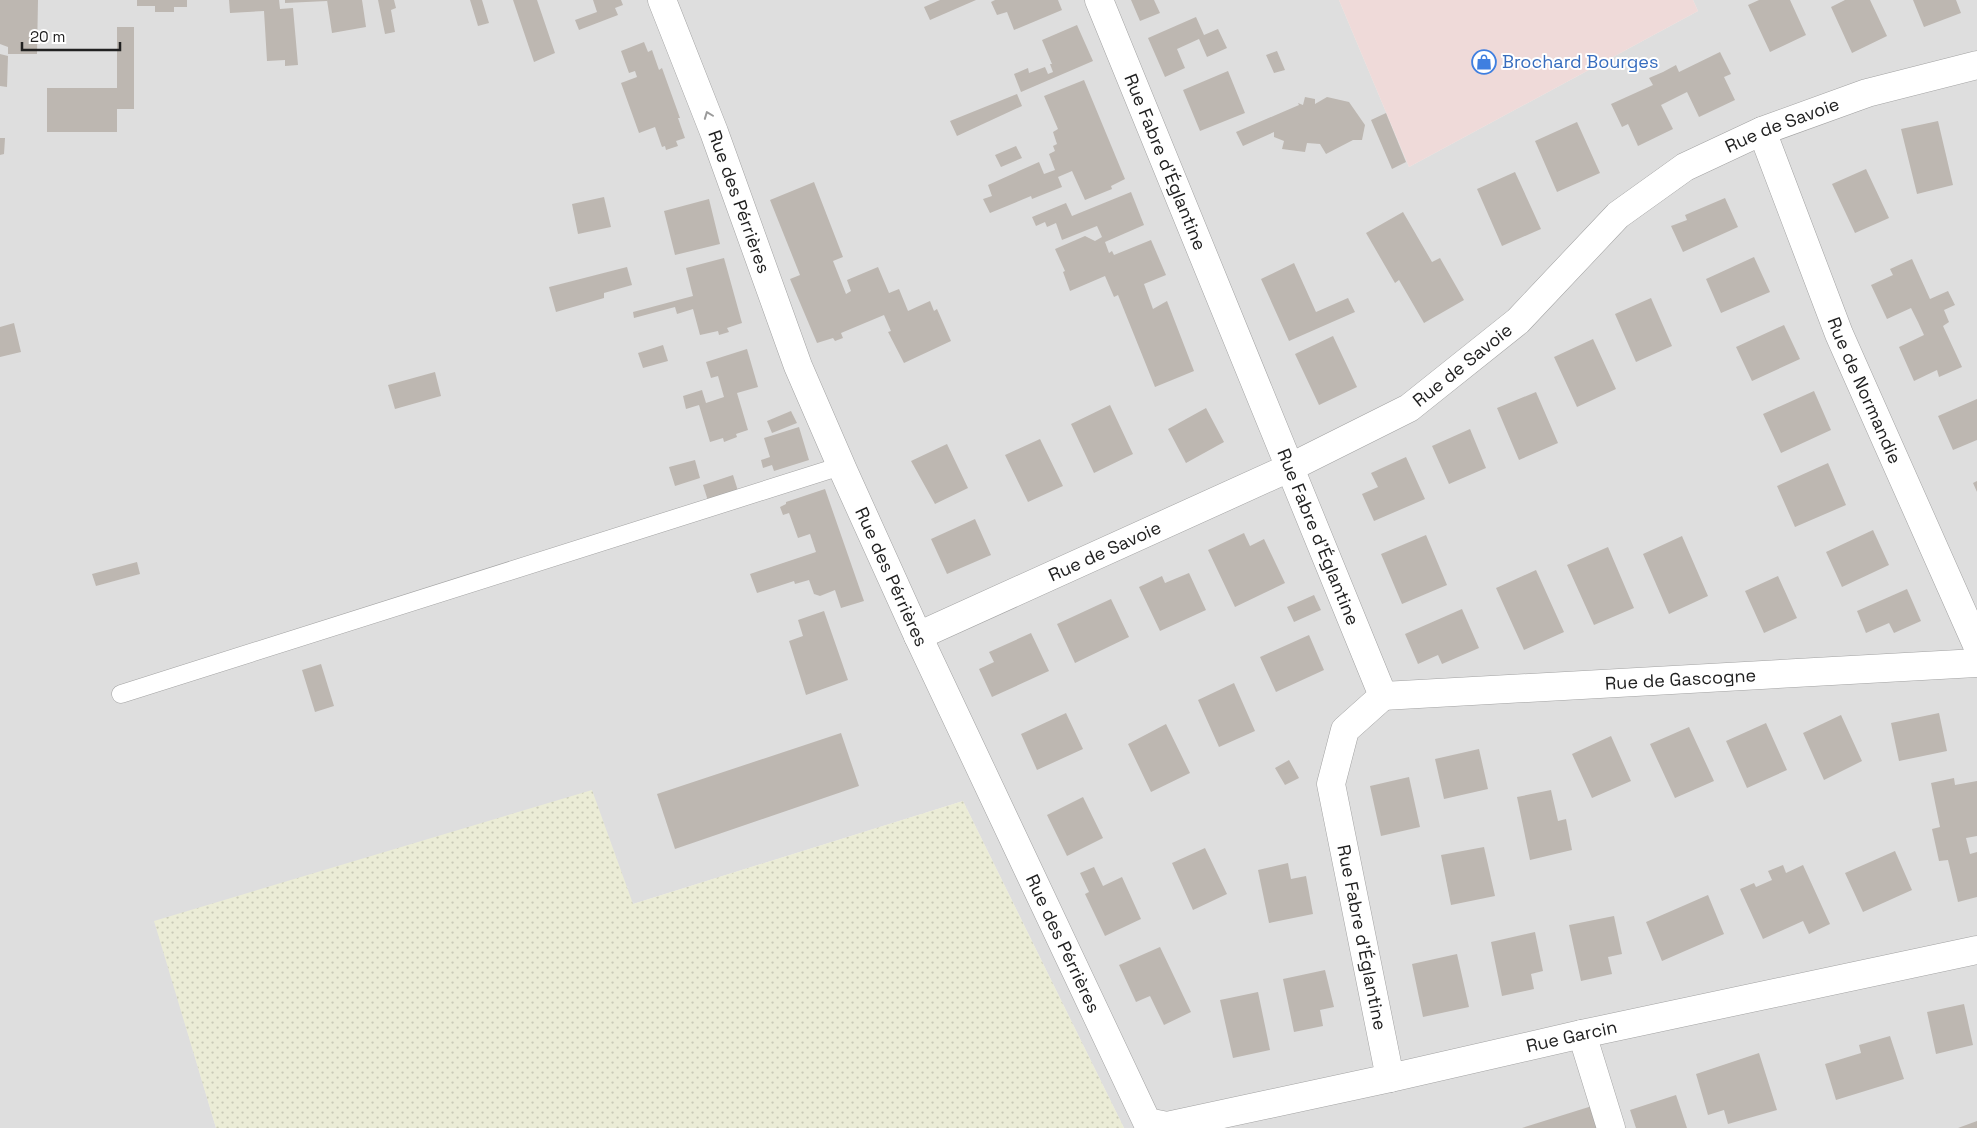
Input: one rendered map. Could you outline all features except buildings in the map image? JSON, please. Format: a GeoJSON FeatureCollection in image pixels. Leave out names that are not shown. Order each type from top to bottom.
{"type":"FeatureCollection","features":[{"type":"Feature","properties":{"kind":"street","name":"Rue des Pérrières"},"geometry":{"type":"LineString","coordinates":[[662,0],[730,177],[798,366],[841,466],[918,636],[1147,1122],[1167,1126]]}},
{"type":"Feature","properties":{"kind":"street","name":"Rue Fabre d'Églantine"},"geometry":{"type":"LineString","coordinates":[[1099,0],[1383,696],[1345,730],[1331,784],[1390,1078]]}},
{"type":"Feature","properties":{"kind":"street","name":"Rue de Savoie"},"geometry":{"type":"LineString","coordinates":[[918,636],[1289,468],[1409,408],[1518,321],[1618,215],[1685,167],[1762,131],[1867,93],[1977,65]]}},
{"type":"Feature","properties":{"kind":"street","name":"Rue de Normandie"},"geometry":{"type":"LineString","coordinates":[[1762,131],[1839,334],[1977,645]]}},
{"type":"Feature","properties":{"kind":"street","name":"Rue de Gascogne"},"geometry":{"type":"LineString","coordinates":[[1383,696],[1977,663]]}},
{"type":"Feature","properties":{"kind":"street","name":"Rue Garcin"},"geometry":{"type":"LineString","coordinates":[[1167,1126],[1582,1034],[1977,950]]}},
{"type":"Feature","properties":{"kind":"street"},"geometry":{"type":"LineString","coordinates":[[1582,1034],[1611,1128]]}},
{"type":"Feature","properties":{"kind":"lane"},"geometry":{"type":"LineString","coordinates":[[121,694],[841,466]]}},
{"type":"Feature","properties":{"kind":"shaded area"},"geometry":{"type":"Polygon","coordinates":[[[0,0],[1339,0],[1409,167],[1698,11],[1693,0],[1977,0],[1977,1128],[1124,1128],[963,801],[633,904],[155,921],[216,1128],[0,1128],[0,0]]]}},
{"type":"Feature","properties":{"kind":"shaded area","name":"Brochard Bourges"},"geometry":{"type":"Polygon","coordinates":[[[1339,0],[1693,0],[1698,11],[1409,167],[1339,0]]]}},
{"type":"Feature","properties":{"kind":"green space"},"geometry":{"type":"Polygon","coordinates":[[[592,790],[633,904],[963,801],[1124,1128],[216,1128],[154,921],[592,790]]]}},
{"type":"Feature","properties":{"kind":"place","name":"Brochard Bourges"},"geometry":{"type":"Point","coordinates":[1484,62]}}]}
